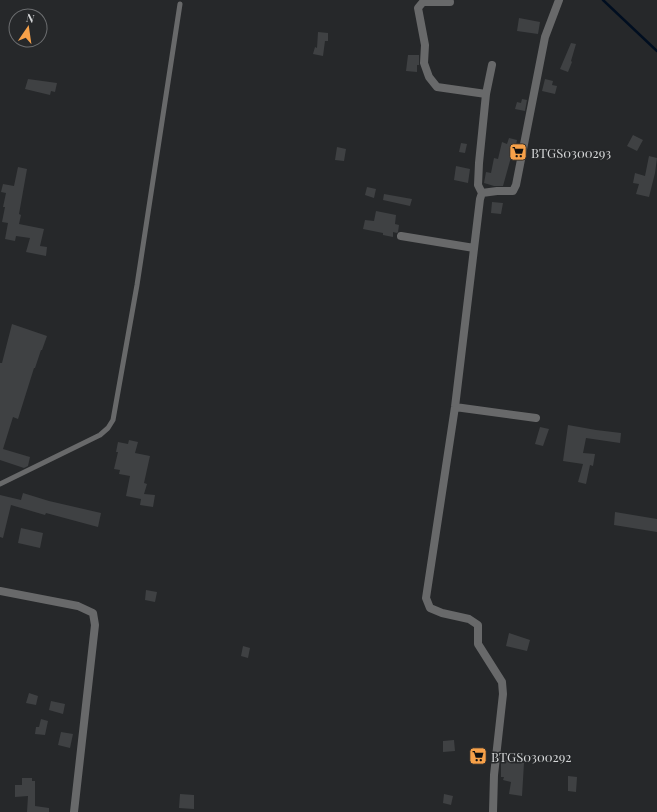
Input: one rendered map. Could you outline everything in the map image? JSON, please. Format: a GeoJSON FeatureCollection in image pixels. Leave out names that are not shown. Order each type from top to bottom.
{"type":"FeatureCollection","features":[{"type":"Feature","properties":{"kind":"street"},"geometry":{"type":"LineString","coordinates":[[482,193],[513,191],[516,185],[545,37],[559,0]]}},
{"type":"Feature","properties":{"kind":"street"},"geometry":{"type":"LineString","coordinates":[[450,2],[423,2],[418,8],[425,46],[424,63],[429,77],[437,86],[486,94]]}},
{"type":"Feature","properties":{"kind":"street"},"geometry":{"type":"LineString","coordinates":[[492,65],[486,94],[478,185],[482,193],[480,199],[455,407],[426,598],[430,608],[442,613],[469,619],[478,625],[478,644],[502,682],[503,694],[494,775],[492,812]]}},
{"type":"Feature","properties":{"kind":"street"},"geometry":{"type":"LineString","coordinates":[[401,236],[474,248]]}},
{"type":"Feature","properties":{"kind":"street"},"geometry":{"type":"LineString","coordinates":[[455,407],[536,418]]}},
{"type":"Feature","properties":{"kind":"street"},"geometry":{"type":"LineString","coordinates":[[0,591],[78,606],[93,613],[96,625],[74,812]]}},
{"type":"Feature","properties":{"kind":"lane"},"geometry":{"type":"LineString","coordinates":[[0,484],[100,435],[108,428],[113,420],[137,285],[180,4]]}},
{"type":"Feature","properties":{"kind":"building"},"geometry":{"type":"Polygon","coordinates":[[[519,18],[540,22],[538,34],[517,31],[519,18]]]}},
{"type":"Feature","properties":{"kind":"building"},"geometry":{"type":"Polygon","coordinates":[[[318,32],[328,33],[328,41],[325,41],[323,56],[313,54],[315,47],[317,48],[318,32]]]}},
{"type":"Feature","properties":{"kind":"building"},"geometry":{"type":"Polygon","coordinates":[[[571,43],[576,44],[568,72],[560,69],[571,43]]]}},
{"type":"Feature","properties":{"kind":"building"},"geometry":{"type":"Polygon","coordinates":[[[408,55],[419,55],[417,72],[406,71],[408,55]]]}},
{"type":"Feature","properties":{"kind":"building"},"geometry":{"type":"Polygon","coordinates":[[[28,79],[57,83],[55,92],[51,91],[50,95],[25,89],[28,79]]]}},
{"type":"Feature","properties":{"kind":"building"},"geometry":{"type":"Polygon","coordinates":[[[545,79],[553,81],[552,85],[557,86],[555,94],[542,91],[545,79]]]}},
{"type":"Feature","properties":{"kind":"building"},"geometry":{"type":"Polygon","coordinates":[[[522,99],[527,100],[525,111],[515,109],[517,102],[521,103],[522,99]]]}},
{"type":"Feature","properties":{"kind":"building"},"geometry":{"type":"Polygon","coordinates":[[[633,135],[643,140],[637,151],[627,146],[633,135]]]}},
{"type":"Feature","properties":{"kind":"building"},"geometry":{"type":"Polygon","coordinates":[[[509,138],[517,140],[503,186],[494,186],[484,183],[486,172],[491,173],[494,158],[498,159],[502,142],[507,144],[509,138]]]}},
{"type":"Feature","properties":{"kind":"building"},"geometry":{"type":"Polygon","coordinates":[[[461,143],[467,144],[465,153],[459,152],[461,143]]]}},
{"type":"Feature","properties":{"kind":"building"},"geometry":{"type":"Polygon","coordinates":[[[337,147],[346,149],[344,161],[335,160],[337,147]]]}},
{"type":"Feature","properties":{"kind":"building"},"geometry":{"type":"Polygon","coordinates":[[[649,156],[657,158],[649,197],[636,194],[639,184],[633,183],[635,173],[645,176],[649,156]]]}},
{"type":"Feature","properties":{"kind":"building"},"geometry":{"type":"Polygon","coordinates":[[[456,166],[470,169],[468,183],[454,180],[456,166]]]}},
{"type":"Feature","properties":{"kind":"building"},"geometry":{"type":"Polygon","coordinates":[[[18,167],[27,169],[19,214],[21,215],[19,224],[44,229],[40,246],[47,247],[46,256],[26,252],[30,238],[16,236],[15,241],[5,239],[8,223],[2,222],[6,193],[1,192],[3,184],[14,186],[18,167]]]}},
{"type":"Feature","properties":{"kind":"building"},"geometry":{"type":"Polygon","coordinates":[[[367,187],[376,189],[374,198],[365,195],[367,187]]]}},
{"type":"Feature","properties":{"kind":"building"},"geometry":{"type":"Polygon","coordinates":[[[384,194],[412,199],[410,206],[383,200],[384,194]]]}},
{"type":"Feature","properties":{"kind":"building"},"geometry":{"type":"Polygon","coordinates":[[[492,202],[503,203],[501,214],[491,213],[492,202]]]}},
{"type":"Feature","properties":{"kind":"building"},"geometry":{"type":"Polygon","coordinates":[[[376,211],[396,215],[395,224],[399,225],[398,232],[393,232],[393,237],[383,235],[383,233],[363,229],[365,220],[374,221],[376,211]]]}},
{"type":"Feature","properties":{"kind":"building"},"geometry":{"type":"Polygon","coordinates":[[[12,324],[47,336],[34,368],[18,419],[13,417],[3,449],[30,457],[28,466],[24,468],[0,460],[0,363],[2,363],[12,324]]]}},
{"type":"Feature","properties":{"kind":"building"},"geometry":{"type":"Polygon","coordinates":[[[568,425],[621,433],[620,443],[586,438],[583,453],[595,454],[593,466],[590,465],[586,484],[578,482],[583,464],[563,461],[568,425]]]}},
{"type":"Feature","properties":{"kind":"building"},"geometry":{"type":"Polygon","coordinates":[[[540,427],[549,429],[543,446],[535,444],[540,427]]]}},
{"type":"Feature","properties":{"kind":"building"},"geometry":{"type":"Polygon","coordinates":[[[129,440],[138,442],[135,453],[150,456],[144,483],[147,484],[144,494],[155,495],[153,507],[140,505],[141,499],[126,496],[130,476],[119,474],[120,470],[114,469],[118,452],[116,452],[118,442],[128,444],[129,440]]]}},
{"type":"Feature","properties":{"kind":"building"},"geometry":{"type":"Polygon","coordinates":[[[23,493],[49,501],[101,513],[98,527],[46,513],[45,515],[11,505],[3,538],[0,537],[0,495],[21,500],[23,493]]]}},
{"type":"Feature","properties":{"kind":"building"},"geometry":{"type":"Polygon","coordinates":[[[615,512],[657,519],[657,532],[614,525],[615,512]]]}},
{"type":"Feature","properties":{"kind":"building"},"geometry":{"type":"Polygon","coordinates":[[[21,528],[43,533],[40,548],[18,543],[21,528]]]}},
{"type":"Feature","properties":{"kind":"building"},"geometry":{"type":"Polygon","coordinates":[[[146,590],[157,592],[155,602],[145,600],[146,590]]]}},
{"type":"Feature","properties":{"kind":"building"},"geometry":{"type":"Polygon","coordinates":[[[509,633],[530,640],[527,651],[506,646],[509,633]]]}},
{"type":"Feature","properties":{"kind":"building"},"geometry":{"type":"Polygon","coordinates":[[[243,646],[250,648],[248,658],[241,656],[243,646]]]}},
{"type":"Feature","properties":{"kind":"building"},"geometry":{"type":"Polygon","coordinates":[[[29,693],[38,696],[36,705],[26,703],[29,693]]]}},
{"type":"Feature","properties":{"kind":"building"},"geometry":{"type":"Polygon","coordinates":[[[51,701],[65,704],[63,714],[49,710],[51,701]]]}},
{"type":"Feature","properties":{"kind":"building"},"geometry":{"type":"Polygon","coordinates":[[[41,719],[48,721],[45,735],[35,734],[36,727],[39,727],[41,719]]]}},
{"type":"Feature","properties":{"kind":"building"},"geometry":{"type":"Polygon","coordinates":[[[61,732],[73,734],[70,748],[58,745],[61,732]]]}},
{"type":"Feature","properties":{"kind":"building"},"geometry":{"type":"Polygon","coordinates":[[[454,740],[455,751],[443,752],[443,741],[454,740]]]}},
{"type":"Feature","properties":{"kind":"building"},"geometry":{"type":"Polygon","coordinates":[[[501,759],[524,763],[522,796],[509,794],[511,782],[503,780],[504,777],[501,777],[501,759]]]}},
{"type":"Feature","properties":{"kind":"building"},"geometry":{"type":"Polygon","coordinates":[[[568,776],[577,777],[576,792],[568,791],[568,776]]]}},
{"type":"Feature","properties":{"kind":"building"},"geometry":{"type":"Polygon","coordinates":[[[22,778],[32,778],[32,781],[35,781],[35,806],[49,808],[49,812],[27,812],[28,796],[15,797],[15,785],[22,785],[22,778]]]}},
{"type":"Feature","properties":{"kind":"building"},"geometry":{"type":"Polygon","coordinates":[[[180,794],[194,795],[194,809],[179,808],[180,794]]]}},
{"type":"Feature","properties":{"kind":"building"},"geometry":{"type":"Polygon","coordinates":[[[444,794],[453,796],[451,805],[443,803],[444,794]]]}},
{"type":"Feature","properties":{"kind":"waterway"},"geometry":{"type":"LineString","coordinates":[[603,0],[657,51]]}},
{"type":"Feature","properties":{"kind":"place","name":"BTGS0300293"},"geometry":{"type":"Point","coordinates":[518,152]}},
{"type":"Feature","properties":{"kind":"place","name":"BTGS0300292"},"geometry":{"type":"Point","coordinates":[478,756]}}]}
